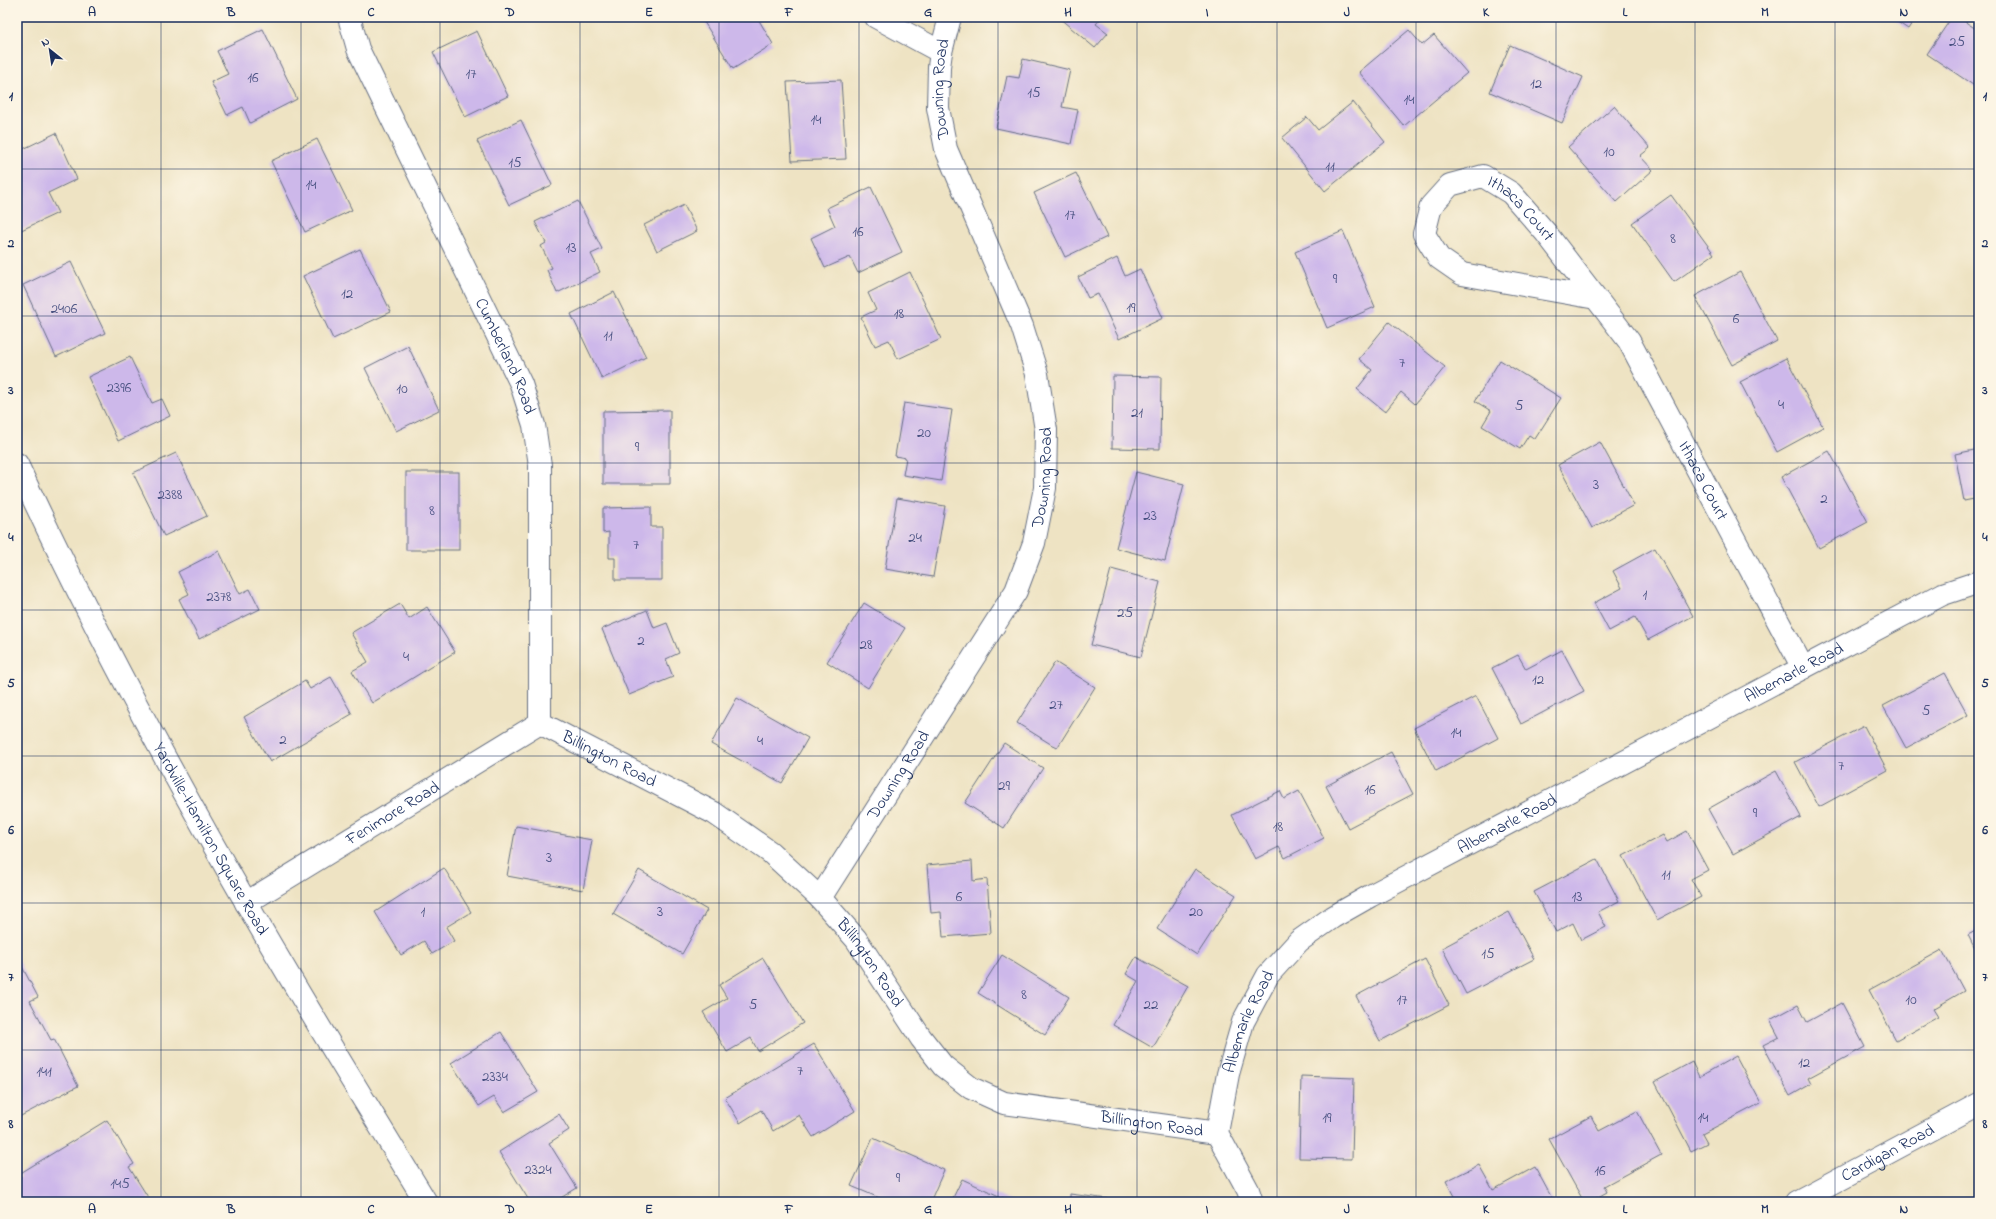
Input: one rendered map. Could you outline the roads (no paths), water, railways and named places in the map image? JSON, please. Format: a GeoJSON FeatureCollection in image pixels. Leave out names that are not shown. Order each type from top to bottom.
{"type":"FeatureCollection","features":[{"type":"Feature","properties":{"kind":"street","name":"Cumberland Road"},"geometry":{"type":"LineString","coordinates":[[349,17],[358,48],[521,384],[534,425],[540,465],[540,723]]}},
{"type":"Feature","properties":{"kind":"street"},"geometry":{"type":"LineString","coordinates":[[876,17],[940,52]]}},
{"type":"Feature","properties":{"kind":"street","name":"Downing Road"},"geometry":{"type":"LineString","coordinates":[[820,898],[1016,591],[1034,543],[1045,488],[1046,430],[1037,374],[1022,326],[946,149],[938,108],[940,52],[950,17]]}},
{"type":"Feature","properties":{"kind":"street","name":"Ithaca Court"},"geometry":{"type":"LineString","coordinates":[[1596,298],[1462,274],[1439,258],[1424,234],[1431,206],[1450,185],[1483,176],[1512,193],[1546,233],[1596,298],[1629,341],[1803,668]]}},
{"type":"Feature","properties":{"kind":"street","name":"Yardville-Hamilton Square Road"},"geometry":{"type":"LineString","coordinates":[[17,464],[44,522],[133,699],[246,903],[426,1202]]}},
{"type":"Feature","properties":{"kind":"street","name":"Albemarle Road"},"geometry":{"type":"LineString","coordinates":[[1217,1133],[1228,1074],[1243,1022],[1268,975],[1299,942],[1333,917],[1370,896],[1943,594],[1979,582]]}},
{"type":"Feature","properties":{"kind":"street","name":"Billington Road"},"geometry":{"type":"LineString","coordinates":[[540,723],[714,812],[770,852],[820,898],[856,939],[921,1038],[943,1066],[971,1088],[1004,1103],[1217,1133]]}},
{"type":"Feature","properties":{"kind":"street","name":"Fenimore Road"},"geometry":{"type":"LineString","coordinates":[[246,903],[540,723]]}},
{"type":"Feature","properties":{"kind":"street","name":"Cardigan Road"},"geometry":{"type":"LineString","coordinates":[[1796,1202],[1979,1104]]}},
{"type":"Feature","properties":{"kind":"street"},"geometry":{"type":"LineString","coordinates":[[1217,1133],[1248,1190],[1252,1202]]}}]}
